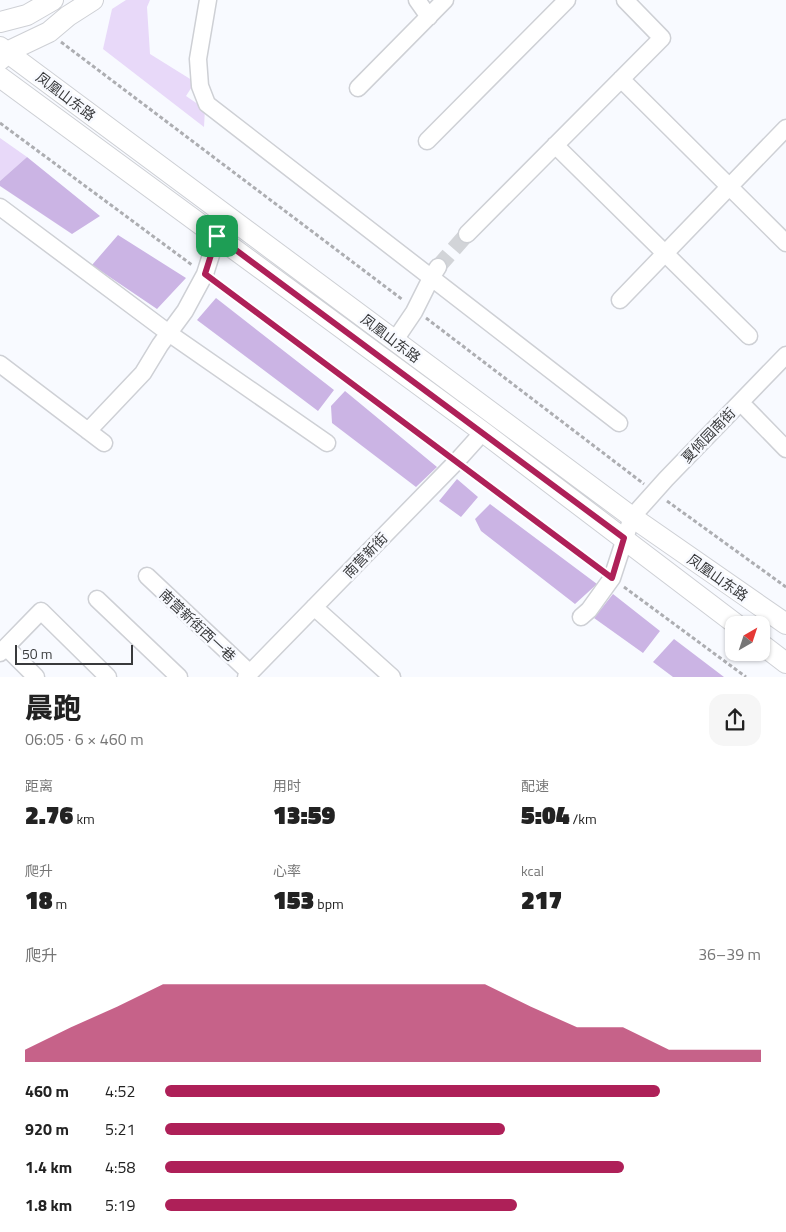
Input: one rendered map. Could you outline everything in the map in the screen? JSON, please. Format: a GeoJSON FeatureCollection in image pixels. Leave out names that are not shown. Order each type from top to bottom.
{"type":"FeatureCollection","features":[{"type":"Feature","properties":{"kind":"main road"},"geometry":{"type":"LineString","coordinates":[[0,22],[27,14],[53,0]]}},
{"type":"Feature","properties":{"kind":"main road"},"geometry":{"type":"LineString","coordinates":[[2,53],[49,32],[92,0]]}},
{"type":"Feature","properties":{"kind":"main road","name":"凤凰山东路"},"geometry":{"type":"LineString","coordinates":[[2,53],[632,516],[786,624]]}},
{"type":"Feature","properties":{"kind":"main road","name":"凤凰山东路"},"geometry":{"type":"LineString","coordinates":[[0,77],[483,432],[725,616]]}},
{"type":"Feature","properties":{"kind":"main road"},"geometry":{"type":"LineString","coordinates":[[770,650],[786,662]]}},
{"type":"Feature","properties":{"kind":"street"},"geometry":{"type":"LineString","coordinates":[[208,0],[198,58],[200,86],[207,104],[434,272],[619,423]]}},
{"type":"Feature","properties":{"kind":"street"},"geometry":{"type":"LineString","coordinates":[[417,0],[428,17]]}},
{"type":"Feature","properties":{"kind":"street"},"geometry":{"type":"LineString","coordinates":[[358,88],[445,0]]}},
{"type":"Feature","properties":{"kind":"street"},"geometry":{"type":"LineString","coordinates":[[427,141],[567,0]]}},
{"type":"Feature","properties":{"kind":"street"},"geometry":{"type":"LineString","coordinates":[[467,234],[662,38],[625,0]]}},
{"type":"Feature","properties":{"kind":"street"},"geometry":{"type":"LineString","coordinates":[[621,79],[786,243]]}},
{"type":"Feature","properties":{"kind":"street"},"geometry":{"type":"LineString","coordinates":[[620,300],[786,128]]}},
{"type":"Feature","properties":{"kind":"street"},"geometry":{"type":"LineString","coordinates":[[555,145],[748,336]]}},
{"type":"Feature","properties":{"kind":"street"},"geometry":{"type":"LineString","coordinates":[[0,207],[170,334],[327,443]]}},
{"type":"Feature","properties":{"kind":"street"},"geometry":{"type":"LineString","coordinates":[[88,431],[143,373],[160,345],[170,334],[205,274],[217,236]]}},
{"type":"Feature","properties":{"kind":"street"},"geometry":{"type":"LineString","coordinates":[[395,340],[414,312],[434,272]]}},
{"type":"Feature","properties":{"kind":"street","name":"夏倾园南街"},"geometry":{"type":"LineString","coordinates":[[632,516],[786,355]]}},
{"type":"Feature","properties":{"kind":"street"},"geometry":{"type":"LineString","coordinates":[[0,364],[104,443]]}},
{"type":"Feature","properties":{"kind":"street"},"geometry":{"type":"LineString","coordinates":[[746,408],[786,449]]}},
{"type":"Feature","properties":{"kind":"street","name":"南营新街"},"geometry":{"type":"LineString","coordinates":[[248,675],[483,432]]}},
{"type":"Feature","properties":{"kind":"street"},"geometry":{"type":"LineString","coordinates":[[581,617],[612,578],[632,516]]}},
{"type":"Feature","properties":{"kind":"street","name":"南营新街西一巷"},"geometry":{"type":"LineString","coordinates":[[146,576],[248,675]]}},
{"type":"Feature","properties":{"kind":"street"},"geometry":{"type":"LineString","coordinates":[[98,598],[179,677]]}},
{"type":"Feature","properties":{"kind":"street"},"geometry":{"type":"LineString","coordinates":[[314,607],[392,677]]}},
{"type":"Feature","properties":{"kind":"street"},"geometry":{"type":"LineString","coordinates":[[36,677],[3,650],[41,611],[108,677]]}},
{"type":"Feature","properties":{"kind":"path"},"geometry":{"type":"LineString","coordinates":[[49,32],[655,492],[786,587]]}},
{"type":"Feature","properties":{"kind":"path"},"geometry":{"type":"LineString","coordinates":[[0,123],[746,677]]}},
{"type":"Feature","properties":{"kind":"shaded area"},"geometry":{"type":"Polygon","coordinates":[[[126,0],[150,0],[147,7],[150,54],[195,82],[186,96],[205,109],[204,127],[103,49],[112,9],[126,0]]]}},
{"type":"Feature","properties":{"kind":"shaded area"},"geometry":{"type":"Polygon","coordinates":[[[0,138],[27,157],[0,181],[0,138]]]}},
{"type":"Feature","properties":{"kind":"shaded area"},"geometry":{"type":"Polygon","coordinates":[[[27,157],[100,216],[72,234],[0,186],[0,181],[27,157]]]}},
{"type":"Feature","properties":{"kind":"shaded area"},"geometry":{"type":"Polygon","coordinates":[[[118,235],[186,278],[157,309],[92,265],[118,235]]]}},
{"type":"Feature","properties":{"kind":"shaded area"},"geometry":{"type":"Polygon","coordinates":[[[216,298],[334,390],[318,411],[197,320],[216,298]]]}},
{"type":"Feature","properties":{"kind":"shaded area"},"geometry":{"type":"Polygon","coordinates":[[[345,391],[437,467],[416,487],[332,423],[331,406],[345,391]]]}},
{"type":"Feature","properties":{"kind":"shaded area"},"geometry":{"type":"Polygon","coordinates":[[[457,479],[478,497],[461,517],[439,501],[457,479]]]}},
{"type":"Feature","properties":{"kind":"shaded area"},"geometry":{"type":"Polygon","coordinates":[[[490,504],[597,584],[575,604],[481,531],[475,519],[490,504]]]}},
{"type":"Feature","properties":{"kind":"shaded area"},"geometry":{"type":"Polygon","coordinates":[[[613,594],[660,631],[643,653],[594,618],[613,594]]]}},
{"type":"Feature","properties":{"kind":"shaded area"},"geometry":{"type":"Polygon","coordinates":[[[674,639],[724,677],[673,677],[653,662],[674,639]]]}},
{"type":"Feature","properties":{"kind":"tunnel"},"geometry":{"type":"LineString","coordinates":[[438,267],[467,234]]}},
{"type":"Feature","properties":{"kind":"route"},"geometry":{"type":"LineString","coordinates":[[217,236],[624,538],[612,578],[205,274],[217,236]]}}]}
